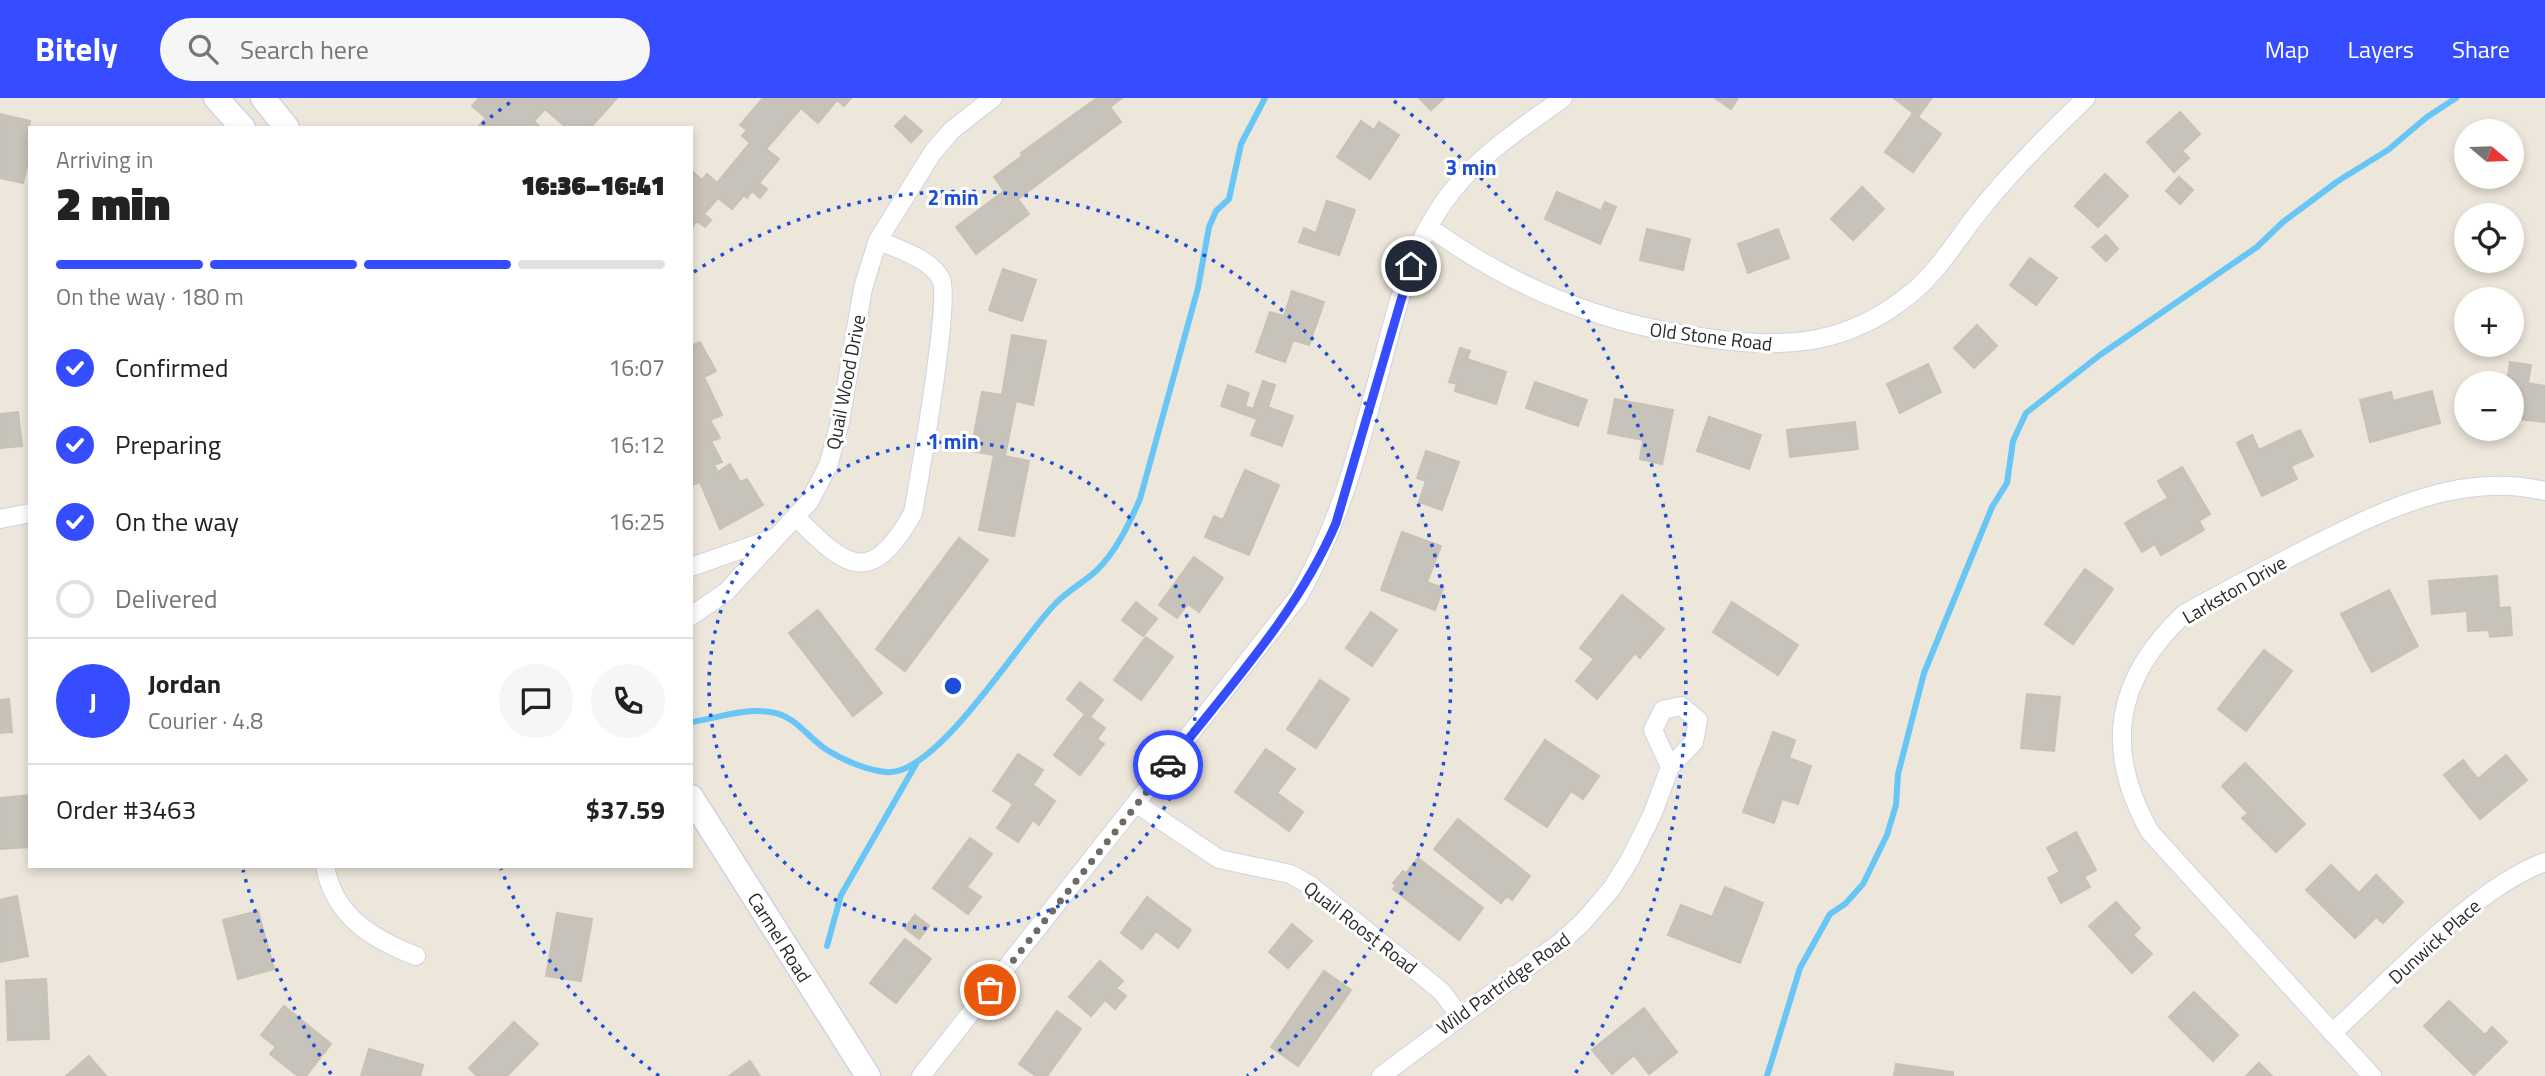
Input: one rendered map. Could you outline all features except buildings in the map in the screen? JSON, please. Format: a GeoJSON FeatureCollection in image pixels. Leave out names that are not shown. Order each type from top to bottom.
{"type":"FeatureCollection","features":[{"type":"Feature","properties":{"kind":"main road"},"geometry":{"type":"LineString","coordinates":[[216,98],[241,126]]}},
{"type":"Feature","properties":{"kind":"main road"},"geometry":{"type":"LineString","coordinates":[[263,98],[285,126]]}},
{"type":"Feature","properties":{"kind":"main road","name":"Carmel Road"},"geometry":{"type":"LineString","coordinates":[[693,800],[868,1076]]}},
{"type":"Feature","properties":{"kind":"street","name":"Quail Wood Drive"},"geometry":{"type":"LineString","coordinates":[[693,615],[726,592],[774,538],[797,518],[818,486],[831,455],[840,422],[863,288],[878,240],[933,152],[952,130],[993,98]]}},
{"type":"Feature","properties":{"kind":"street"},"geometry":{"type":"LineString","coordinates":[[921,1076],[1298,597],[1323,554],[1346,489],[1406,279],[1429,227],[1452,191],[1476,165],[1563,98]]}},
{"type":"Feature","properties":{"kind":"street","name":"Old Stone Road"},"geometry":{"type":"LineString","coordinates":[[1429,227],[1509,278],[1579,310],[1635,326],[1755,345],[1817,341],[1864,325],[1916,290],[2010,174],[2086,98]]}},
{"type":"Feature","properties":{"kind":"street"},"geometry":{"type":"LineString","coordinates":[[797,518],[841,559],[855,562],[880,556],[903,531],[913,513],[942,322],[944,286],[928,264],[878,240]]}},
{"type":"Feature","properties":{"kind":"street","name":"Larkston Drive"},"geometry":{"type":"LineString","coordinates":[[2372,1076],[2150,832],[2134,804],[2123,764],[2121,733],[2132,682],[2160,636],[2184,614],[2384,510],[2424,496],[2465,488],[2507,486],[2545,491]]}},
{"type":"Feature","properties":{"kind":"street"},"geometry":{"type":"LineString","coordinates":[[0,519],[28,513]]}},
{"type":"Feature","properties":{"kind":"street","name":"Quail Wood Drive"},"geometry":{"type":"LineString","coordinates":[[693,566],[774,538]]}},
{"type":"Feature","properties":{"kind":"street","name":"Wild Partridge Road"},"geometry":{"type":"LineString","coordinates":[[1381,1076],[1561,942],[1612,888],[1652,815],[1670,767]]}},
{"type":"Feature","properties":{"kind":"street","name":"Quail Roost Road"},"geometry":{"type":"LineString","coordinates":[[1137,804],[1212,855],[1248,867],[1290,874],[1310,885],[1441,991],[1460,1016]]}},
{"type":"Feature","properties":{"kind":"street","name":"Dunwick Place"},"geometry":{"type":"LineString","coordinates":[[2332,1033],[2470,907],[2504,882],[2545,862]]}},
{"type":"Feature","properties":{"kind":"street"},"geometry":{"type":"LineString","coordinates":[[326,868],[338,901],[361,929],[384,944],[416,956]]}},
{"type":"Feature","properties":{"kind":"waterway"},"geometry":{"type":"LineString","coordinates":[[693,722],[751,711],[779,714],[794,722],[833,754],[863,767],[886,772],[906,768],[929,753],[952,731],[1055,604],[1103,563],[1131,518],[1140,499],[1198,288],[1209,227],[1216,211],[1229,199],[1241,144],[1265,98]]}},
{"type":"Feature","properties":{"kind":"waterway"},"geometry":{"type":"LineString","coordinates":[[1767,1076],[1800,968],[1830,914],[1845,904],[1863,884],[1887,835],[1896,805],[1898,774],[1924,673],[1992,507],[2007,483],[2013,441],[2026,413],[2100,355],[2257,247],[2283,222],[2338,181],[2388,150],[2427,117],[2456,98]]}},
{"type":"Feature","properties":{"kind":"waterway"},"geometry":{"type":"LineString","coordinates":[[827,946],[841,895],[916,764]]}},
{"type":"Feature","properties":{"kind":"way so far"},"geometry":{"type":"LineString","coordinates":[[990,990],[1168,765]]}},
{"type":"Feature","properties":{"kind":"route"},"geometry":{"type":"LineString","coordinates":[[1168,765],[1298,597],[1323,554],[1336,523],[1411,266]]}}]}
